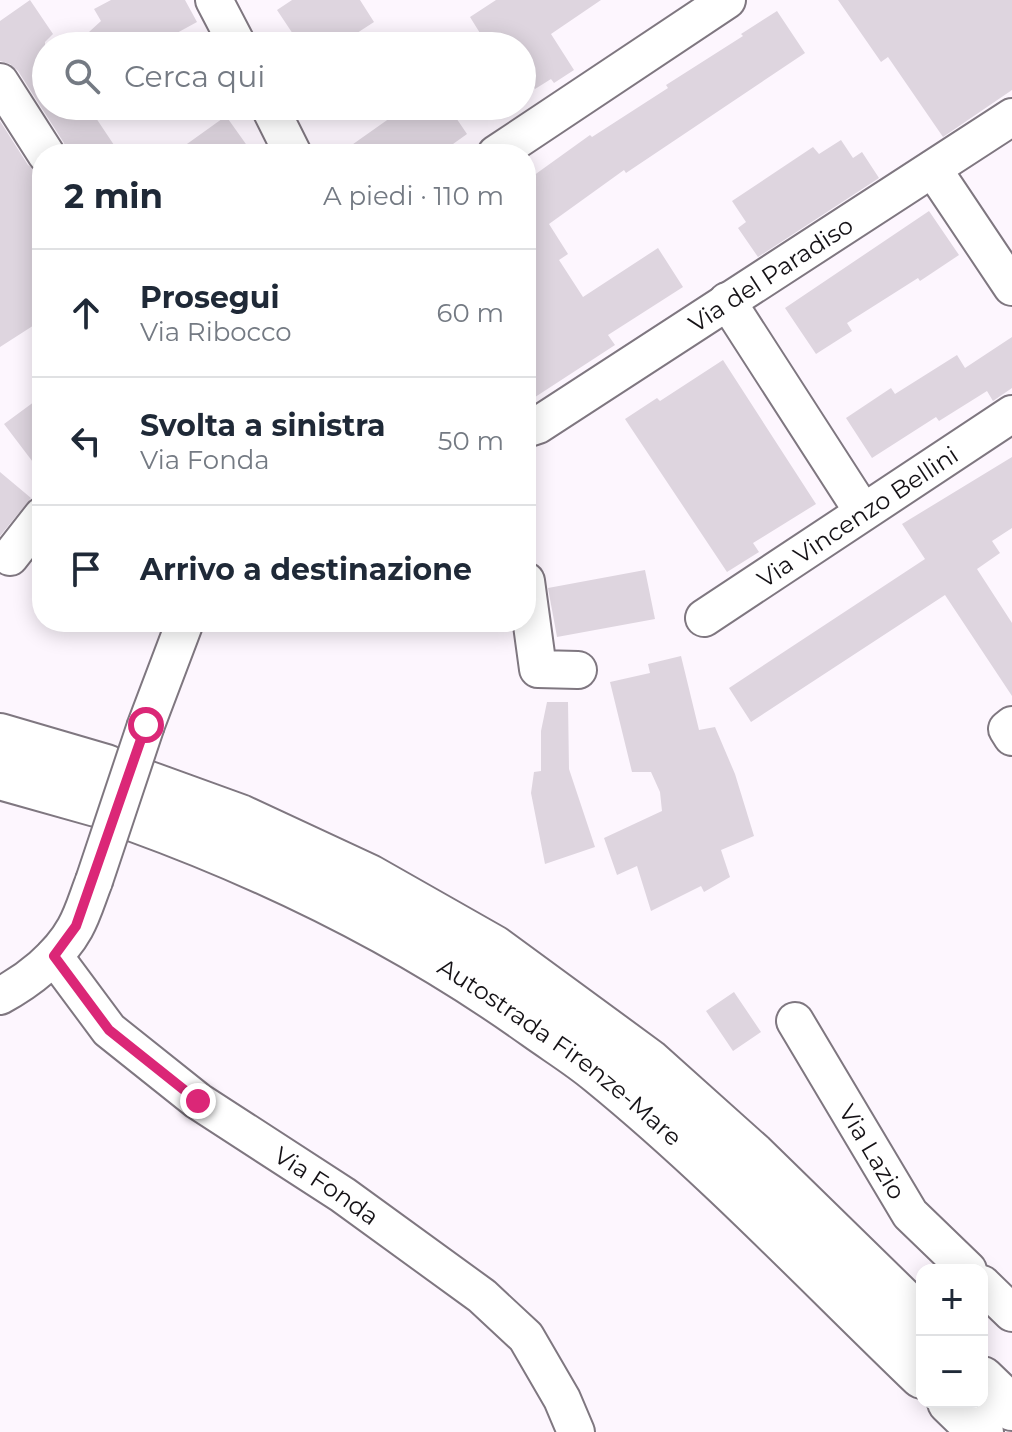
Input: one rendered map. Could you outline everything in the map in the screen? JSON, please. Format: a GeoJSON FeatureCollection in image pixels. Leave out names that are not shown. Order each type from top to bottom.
{"type":"FeatureCollection","features":[{"type":"Feature","properties":{"kind":"highway","name":"Autostrada Firenze-Mare"},"geometry":{"type":"LineString","coordinates":[[0,736],[120,793],[194,841],[321,897],[414,946],[495,998],[598,1071],[686,1147],[916,1370]]}},
{"type":"Feature","properties":{"kind":"highway","name":"Autostrada Firenze-Mare"},"geometry":{"type":"LineString","coordinates":[[0,777],[120,793],[240,817],[369,877],[494,948],[648,1061],[753,1155],[916,1314]]}},
{"type":"Feature","properties":{"kind":"highway"},"geometry":{"type":"LineString","coordinates":[[988,1385],[1012,1408]]}},
{"type":"Feature","properties":{"kind":"highway"},"geometry":{"type":"LineString","coordinates":[[956,1408],[981,1432]]}},
{"type":"Feature","properties":{"kind":"street"},"geometry":{"type":"LineString","coordinates":[[214,0],[231,32]]}},
{"type":"Feature","properties":{"kind":"street"},"geometry":{"type":"LineString","coordinates":[[511,144],[727,0]]}},
{"type":"Feature","properties":{"kind":"street"},"geometry":{"type":"LineString","coordinates":[[0,82],[40,144]]}},
{"type":"Feature","properties":{"kind":"street","name":"Via del Paradiso"},"geometry":{"type":"LineString","coordinates":[[536,426],[1012,117]]}},
{"type":"Feature","properties":{"kind":"street"},"geometry":{"type":"LineString","coordinates":[[276,120],[288,144]]}},
{"type":"Feature","properties":{"kind":"street"},"geometry":{"type":"LineString","coordinates":[[933,169],[1012,287]]}},
{"type":"Feature","properties":{"kind":"street"},"geometry":{"type":"LineString","coordinates":[[727,301],[863,512]]}},
{"type":"Feature","properties":{"kind":"street","name":"Via Vincenzo Bellini"},"geometry":{"type":"LineString","coordinates":[[704,618],[1012,414]]}},
{"type":"Feature","properties":{"kind":"street"},"geometry":{"type":"LineString","coordinates":[[10,557],[32,529]]}},
{"type":"Feature","properties":{"kind":"street"},"geometry":{"type":"LineString","coordinates":[[0,996],[54,956],[76,926],[181,632]]}},
{"type":"Feature","properties":{"kind":"street"},"geometry":{"type":"LineString","coordinates":[[533,632],[538,669],[578,670]]}},
{"type":"Feature","properties":{"kind":"street"},"geometry":{"type":"LineString","coordinates":[[1012,725],[1007,729],[1012,737]]}},
{"type":"Feature","properties":{"kind":"street","name":"Via Fonda"},"geometry":{"type":"LineString","coordinates":[[54,956],[109,1030],[198,1101],[343,1195],[482,1296],[526,1337],[562,1399],[576,1432]]}},
{"type":"Feature","properties":{"kind":"street","name":"Via Lazio"},"geometry":{"type":"LineString","coordinates":[[795,1021],[910,1214],[962,1264]]}},
{"type":"Feature","properties":{"kind":"street"},"geometry":{"type":"LineString","coordinates":[[988,1290],[1012,1313]]}},
{"type":"Feature","properties":{"kind":"building"},"geometry":{"type":"Polygon","coordinates":[[[30,0],[52,32],[32,32],[32,93],[18,71],[0,61],[0,21],[30,0]]]}},
{"type":"Feature","properties":{"kind":"building"},"geometry":{"type":"Polygon","coordinates":[[[111,0],[185,0],[197,22],[179,32],[89,32],[101,21],[94,9],[111,0]]]}},
{"type":"Feature","properties":{"kind":"building"},"geometry":{"type":"Polygon","coordinates":[[[292,0],[360,0],[374,22],[359,32],[292,32],[277,10],[292,0]]]}},
{"type":"Feature","properties":{"kind":"building"},"geometry":{"type":"Polygon","coordinates":[[[496,0],[601,0],[551,34],[574,70],[554,83],[551,79],[536,88],[536,32],[479,32],[470,17],[496,0]]]}},
{"type":"Feature","properties":{"kind":"building"},"geometry":{"type":"Polygon","coordinates":[[[838,0],[1012,0],[1012,90],[943,137],[888,57],[881,62],[838,0]]]}},
{"type":"Feature","properties":{"kind":"building"},"geometry":{"type":"Polygon","coordinates":[[[777,11],[805,53],[626,173],[624,170],[549,224],[568,254],[559,260],[583,297],[658,248],[683,287],[608,335],[615,345],[536,396],[536,174],[590,135],[592,137],[668,88],[666,85],[743,36],[741,34],[777,11]]]}},
{"type":"Feature","properties":{"kind":"building"},"geometry":{"type":"Polygon","coordinates":[[[49,120],[97,120],[113,144],[64,144],[49,120]]]}},
{"type":"Feature","properties":{"kind":"building"},"geometry":{"type":"Polygon","coordinates":[[[220,120],[229,120],[246,144],[187,144],[220,120]]]}},
{"type":"Feature","properties":{"kind":"building"},"geometry":{"type":"Polygon","coordinates":[[[387,120],[458,120],[467,134],[453,144],[353,144],[387,120]]]}},
{"type":"Feature","properties":{"kind":"building"},"geometry":{"type":"Polygon","coordinates":[[[0,121],[32,168],[32,326],[0,347],[0,121]]]}},
{"type":"Feature","properties":{"kind":"building"},"geometry":{"type":"Polygon","coordinates":[[[841,140],[853,158],[862,152],[879,178],[758,257],[738,228],[746,222],[732,201],[813,147],[819,154],[841,140]]]}},
{"type":"Feature","properties":{"kind":"building"},"geometry":{"type":"Polygon","coordinates":[[[929,211],[959,255],[847,323],[852,331],[816,354],[785,308],[929,211]]]}},
{"type":"Feature","properties":{"kind":"building"},"geometry":{"type":"Polygon","coordinates":[[[1012,337],[1012,388],[993,401],[987,391],[939,421],[936,417],[872,458],[846,418],[891,388],[895,394],[957,355],[965,368],[1012,337]]]}},
{"type":"Feature","properties":{"kind":"building"},"geometry":{"type":"Polygon","coordinates":[[[723,360],[816,504],[753,543],[759,552],[727,572],[625,419],[657,398],[660,401],[723,360]]]}},
{"type":"Feature","properties":{"kind":"building"},"geometry":{"type":"Polygon","coordinates":[[[32,403],[32,461],[4,424],[32,403]]]}},
{"type":"Feature","properties":{"kind":"building"},"geometry":{"type":"Polygon","coordinates":[[[1012,457],[1012,528],[992,541],[1000,553],[977,569],[1012,623],[1012,696],[945,595],[751,722],[729,688],[925,559],[902,524],[1012,457]]]}},
{"type":"Feature","properties":{"kind":"building"},"geometry":{"type":"Polygon","coordinates":[[[0,472],[31,498],[0,536],[0,472]]]}},
{"type":"Feature","properties":{"kind":"building"},"geometry":{"type":"Polygon","coordinates":[[[645,570],[655,619],[557,637],[548,588],[645,570]]]}},
{"type":"Feature","properties":{"kind":"building"},"geometry":{"type":"Polygon","coordinates":[[[681,656],[699,730],[715,727],[735,774],[754,836],[721,850],[730,877],[704,892],[701,886],[651,911],[637,866],[617,875],[604,838],[662,811],[660,792],[651,772],[632,772],[610,682],[650,673],[648,664],[681,656]]]}},
{"type":"Feature","properties":{"kind":"building"},"geometry":{"type":"Polygon","coordinates":[[[547,702],[568,702],[569,769],[595,847],[545,864],[531,793],[534,772],[541,771],[541,731],[547,702]]]}},
{"type":"Feature","properties":{"kind":"building"},"geometry":{"type":"Polygon","coordinates":[[[734,992],[761,1032],[733,1051],[706,1011],[734,992]]]}},
{"type":"Feature","properties":{"kind":"route"},"geometry":{"type":"LineString","coordinates":[[146,725],[94,881],[76,926],[54,956],[109,1030],[198,1101]]}}]}
